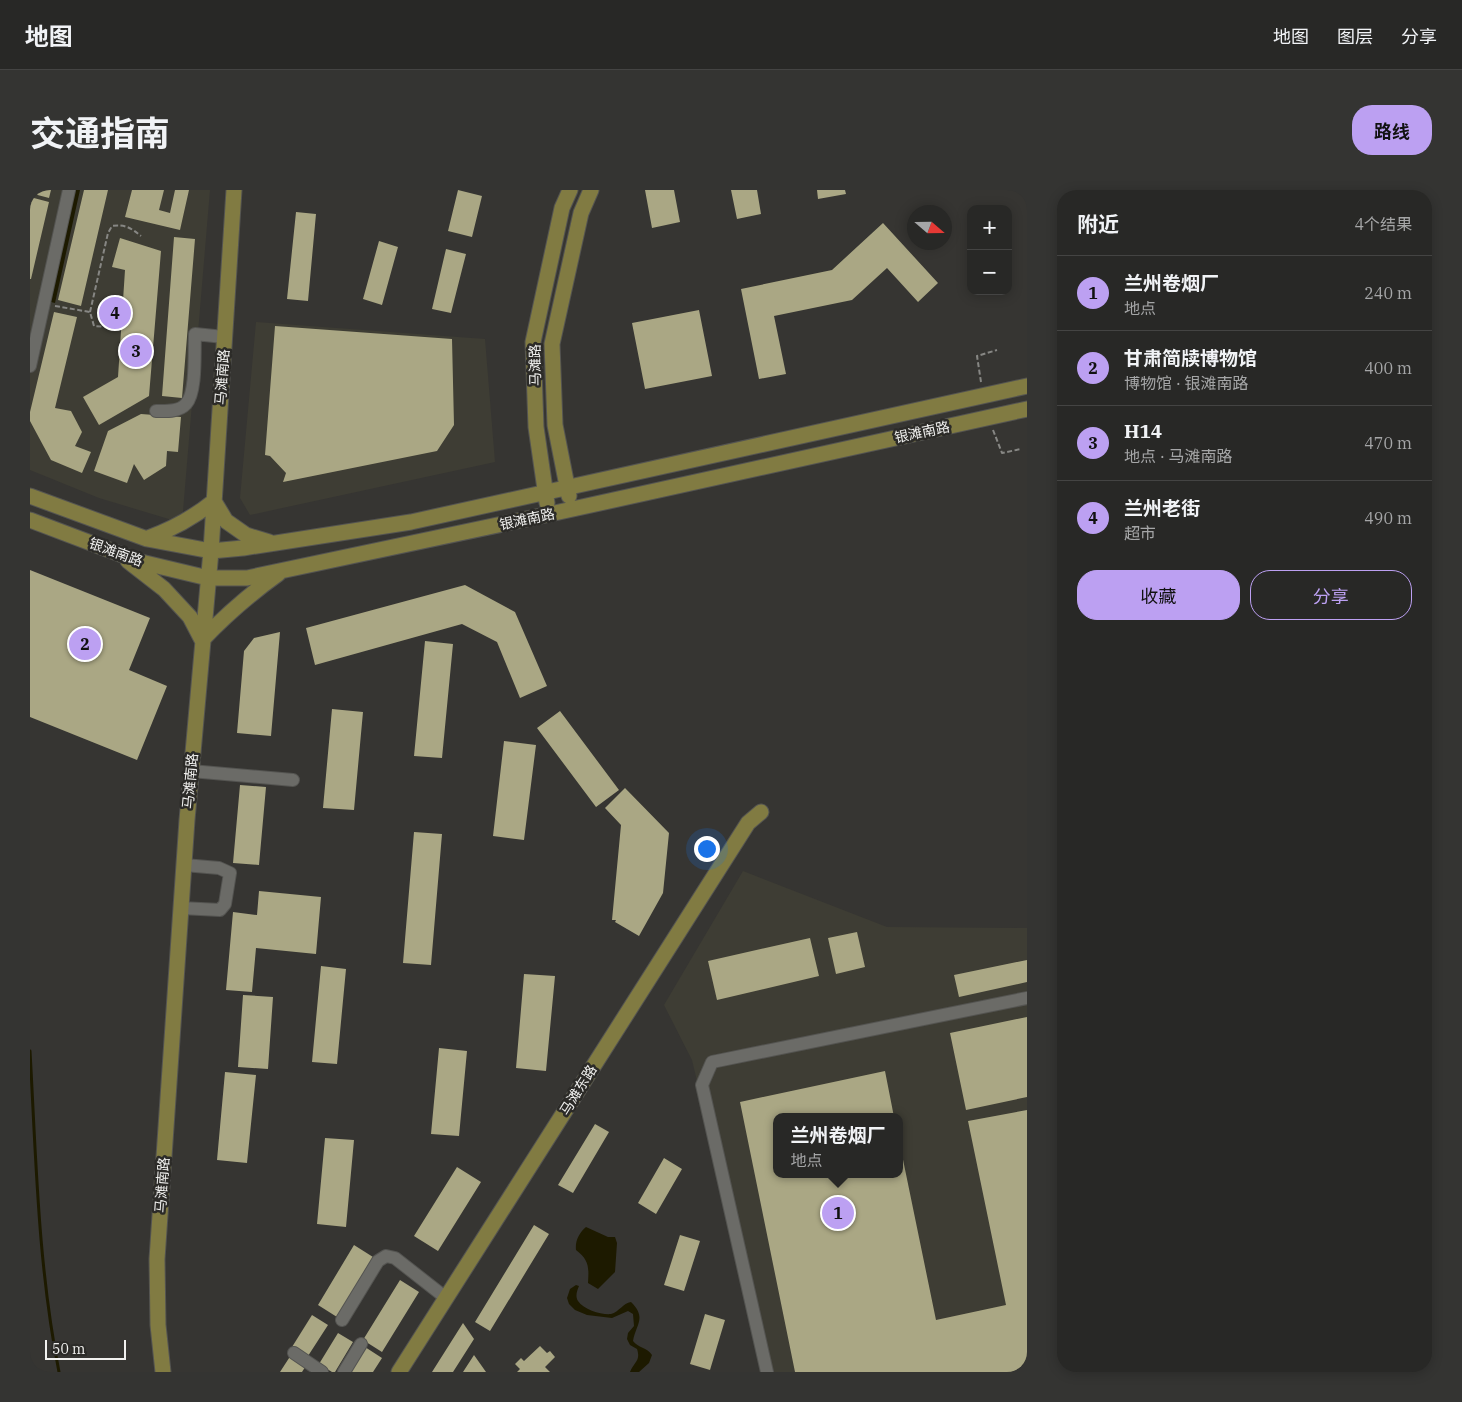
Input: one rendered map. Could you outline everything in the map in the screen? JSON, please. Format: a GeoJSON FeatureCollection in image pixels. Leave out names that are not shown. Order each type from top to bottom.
{"type":"FeatureCollection","features":[{"type":"Feature","properties":{"kind":"main road","name":"马滩南路"},"geometry":{"type":"LineString","coordinates":[[163,1372],[158,1325],[157,1259],[191,771],[214,501],[234,190]]}},
{"type":"Feature","properties":{"kind":"main road","name":"马滩路"},"geometry":{"type":"LineString","coordinates":[[550,514],[545,493],[536,427],[533,342],[562,208],[570,190]]}},
{"type":"Feature","properties":{"kind":"main road","name":"马滩路"},"geometry":{"type":"LineString","coordinates":[[572,509],[555,425],[552,344],[581,213],[592,190]]}},
{"type":"Feature","properties":{"kind":"main road","name":"银滩南路"},"geometry":{"type":"LineString","coordinates":[[30,496],[146,539],[210,551],[243,548],[411,522],[1027,386]]}},
{"type":"Feature","properties":{"kind":"main road","name":"银滩南路"},"geometry":{"type":"LineString","coordinates":[[30,520],[141,562],[208,578],[247,578],[550,514],[1027,409]]}},
{"type":"Feature","properties":{"kind":"main road"},"geometry":{"type":"LineString","coordinates":[[146,539],[169,531],[194,517],[214,501],[226,521],[246,536],[275,543]]}},
{"type":"Feature","properties":{"kind":"main road"},"geometry":{"type":"LineString","coordinates":[[117,553],[164,589],[190,617],[202,640],[224,617],[256,590],[285,570]]}},
{"type":"Feature","properties":{"kind":"main road","name":"马滩东路"},"geometry":{"type":"LineString","coordinates":[[399,1372],[748,823],[760,812]]}},
{"type":"Feature","properties":{"kind":"street"},"geometry":{"type":"LineString","coordinates":[[30,366],[69,190]]}},
{"type":"Feature","properties":{"kind":"street"},"geometry":{"type":"LineString","coordinates":[[156,411],[176,410],[186,405],[192,393],[195,334],[224,337]]}},
{"type":"Feature","properties":{"kind":"street"},"geometry":{"type":"LineString","coordinates":[[191,771],[292,780]]}},
{"type":"Feature","properties":{"kind":"street"},"geometry":{"type":"LineString","coordinates":[[181,908],[220,910],[225,904],[230,873],[219,868],[184,865]]}},
{"type":"Feature","properties":{"kind":"street"},"geometry":{"type":"LineString","coordinates":[[767,1372],[702,1085],[712,1062],[1027,998]]}},
{"type":"Feature","properties":{"kind":"street"},"geometry":{"type":"LineString","coordinates":[[342,1320],[378,1261],[386,1256],[395,1258],[446,1298]]}},
{"type":"Feature","properties":{"kind":"street"},"geometry":{"type":"LineString","coordinates":[[344,1372],[361,1344]]}},
{"type":"Feature","properties":{"kind":"street"},"geometry":{"type":"LineString","coordinates":[[294,1353],[322,1372]]}},
{"type":"Feature","properties":{"kind":"path"},"geometry":{"type":"LineString","coordinates":[[111,327],[94,326],[90,312],[108,233],[112,226],[122,224],[141,236]]}},
{"type":"Feature","properties":{"kind":"path"},"geometry":{"type":"LineString","coordinates":[[43,308],[52,308],[56,305],[90,312]]}},
{"type":"Feature","properties":{"kind":"path"},"geometry":{"type":"LineString","coordinates":[[983,396],[977,356],[997,350]]}},
{"type":"Feature","properties":{"kind":"path"},"geometry":{"type":"LineString","coordinates":[[988,418],[1002,453],[1021,449]]}},
{"type":"Feature","properties":{"kind":"shaded area"},"geometry":{"type":"Polygon","coordinates":[[[30,190],[210,190],[182,523],[99,498],[30,470],[30,190]]]}},
{"type":"Feature","properties":{"kind":"shaded area"},"geometry":{"type":"Polygon","coordinates":[[[72,190],[80,190],[55,303],[47,301],[72,190]]]}},
{"type":"Feature","properties":{"kind":"shaded area"},"geometry":{"type":"Polygon","coordinates":[[[256,322],[485,339],[495,462],[250,515],[240,498],[256,322]]]}},
{"type":"Feature","properties":{"kind":"shaded area"},"geometry":{"type":"Polygon","coordinates":[[[743,871],[887,927],[1027,928],[1027,1372],[766,1372],[692,1060],[664,1005],[743,871]]]}},
{"type":"Feature","properties":{"kind":"shaded area"},"geometry":{"type":"Polygon","coordinates":[[[586,1227],[608,1237],[615,1237],[617,1243],[615,1272],[598,1289],[588,1283],[586,1261],[576,1250],[578,1237],[586,1227]]]}},
{"type":"Feature","properties":{"kind":"shaded area"},"geometry":{"type":"Polygon","coordinates":[[[576,1285],[579,1286],[576,1295],[578,1301],[584,1307],[593,1311],[611,1314],[631,1302],[636,1308],[639,1321],[633,1341],[648,1350],[652,1355],[649,1363],[639,1372],[630,1372],[638,1356],[637,1349],[630,1345],[627,1339],[628,1333],[634,1326],[633,1314],[628,1311],[612,1318],[587,1315],[575,1310],[569,1304],[567,1298],[570,1289],[576,1285]]]}},
{"type":"Feature","properties":{"kind":"building"},"geometry":{"type":"Polygon","coordinates":[[[30,190],[51,190],[49,198],[30,193],[30,190]]]}},
{"type":"Feature","properties":{"kind":"building"},"geometry":{"type":"Polygon","coordinates":[[[84,190],[108,190],[81,306],[58,300],[84,190]]]}},
{"type":"Feature","properties":{"kind":"building"},"geometry":{"type":"Polygon","coordinates":[[[132,190],[164,190],[159,210],[170,213],[175,190],[189,190],[180,230],[125,217],[132,190]]]}},
{"type":"Feature","properties":{"kind":"building"},"geometry":{"type":"Polygon","coordinates":[[[458,190],[482,196],[472,237],[448,231],[458,190]]]}},
{"type":"Feature","properties":{"kind":"building"},"geometry":{"type":"Polygon","coordinates":[[[645,190],[674,190],[680,222],[652,228],[645,190]]]}},
{"type":"Feature","properties":{"kind":"building"},"geometry":{"type":"Polygon","coordinates":[[[731,190],[757,190],[761,214],[737,219],[731,190]]]}},
{"type":"Feature","properties":{"kind":"building"},"geometry":{"type":"Polygon","coordinates":[[[817,190],[845,190],[846,194],[818,199],[817,190]]]}},
{"type":"Feature","properties":{"kind":"building"},"geometry":{"type":"Polygon","coordinates":[[[30,197],[49,202],[31,279],[30,279],[30,197]]]}},
{"type":"Feature","properties":{"kind":"building"},"geometry":{"type":"Polygon","coordinates":[[[296,212],[316,214],[308,301],[287,299],[296,212]]]}},
{"type":"Feature","properties":{"kind":"building"},"geometry":{"type":"Polygon","coordinates":[[[883,223],[938,283],[918,302],[887,268],[852,300],[774,316],[786,374],[759,379],[741,289],[832,270],[883,223]]]}},
{"type":"Feature","properties":{"kind":"building"},"geometry":{"type":"Polygon","coordinates":[[[174,237],[195,239],[182,398],[162,396],[174,237]]]}},
{"type":"Feature","properties":{"kind":"building"},"geometry":{"type":"Polygon","coordinates":[[[120,238],[161,251],[149,396],[99,425],[83,397],[118,377],[125,270],[112,267],[120,238]]]}},
{"type":"Feature","properties":{"kind":"building"},"geometry":{"type":"Polygon","coordinates":[[[379,241],[398,247],[382,305],[363,299],[379,241]]]}},
{"type":"Feature","properties":{"kind":"building"},"geometry":{"type":"Polygon","coordinates":[[[446,249],[466,254],[451,313],[432,309],[446,249]]]}},
{"type":"Feature","properties":{"kind":"building"},"geometry":{"type":"Polygon","coordinates":[[[699,310],[712,376],[645,389],[632,323],[699,310]]]}},
{"type":"Feature","properties":{"kind":"building"},"geometry":{"type":"Polygon","coordinates":[[[54,312],[77,317],[55,408],[71,411],[82,432],[75,446],[91,452],[82,473],[51,460],[30,421],[30,412],[54,312]]]}},
{"type":"Feature","properties":{"kind":"building"},"geometry":{"type":"Polygon","coordinates":[[[275,326],[452,339],[454,425],[437,451],[283,482],[286,473],[270,456],[265,455],[275,326]]]}},
{"type":"Feature","properties":{"kind":"building"},"geometry":{"type":"Polygon","coordinates":[[[141,414],[181,417],[178,452],[167,451],[166,466],[144,480],[134,464],[127,483],[94,471],[108,431],[141,414]]]}},
{"type":"Feature","properties":{"kind":"building"},"geometry":{"type":"Polygon","coordinates":[[[30,570],[150,618],[129,670],[167,686],[137,760],[30,717],[30,570]]]}},
{"type":"Feature","properties":{"kind":"building"},"geometry":{"type":"Polygon","coordinates":[[[465,585],[515,612],[547,686],[520,698],[497,642],[462,624],[315,665],[306,628],[465,585]]]}},
{"type":"Feature","properties":{"kind":"building"},"geometry":{"type":"Polygon","coordinates":[[[280,632],[271,736],[237,733],[244,651],[254,638],[280,632]]]}},
{"type":"Feature","properties":{"kind":"building"},"geometry":{"type":"Polygon","coordinates":[[[425,641],[453,644],[442,758],[414,756],[425,641]]]}},
{"type":"Feature","properties":{"kind":"building"},"geometry":{"type":"Polygon","coordinates":[[[332,709],[363,712],[354,810],[323,808],[332,709]]]}},
{"type":"Feature","properties":{"kind":"building"},"geometry":{"type":"Polygon","coordinates":[[[560,711],[619,790],[596,807],[537,728],[560,711]]]}},
{"type":"Feature","properties":{"kind":"building"},"geometry":{"type":"Polygon","coordinates":[[[504,741],[536,745],[524,840],[493,836],[504,741]]]}},
{"type":"Feature","properties":{"kind":"building"},"geometry":{"type":"Polygon","coordinates":[[[240,785],[266,787],[259,865],[233,863],[240,785]]]}},
{"type":"Feature","properties":{"kind":"building"},"geometry":{"type":"Polygon","coordinates":[[[625,788],[669,833],[663,893],[639,936],[615,922],[616,920],[612,920],[621,825],[605,808],[625,788]]]}},
{"type":"Feature","properties":{"kind":"building"},"geometry":{"type":"Polygon","coordinates":[[[414,832],[442,834],[431,965],[403,963],[414,832]]]}},
{"type":"Feature","properties":{"kind":"building"},"geometry":{"type":"Polygon","coordinates":[[[259,891],[321,897],[316,954],[256,948],[252,992],[226,990],[233,912],[257,915],[259,891]]]}},
{"type":"Feature","properties":{"kind":"building"},"geometry":{"type":"Polygon","coordinates":[[[857,932],[865,967],[836,974],[828,938],[857,932]]]}},
{"type":"Feature","properties":{"kind":"building"},"geometry":{"type":"Polygon","coordinates":[[[810,938],[819,976],[717,1000],[708,961],[810,938]]]}},
{"type":"Feature","properties":{"kind":"building"},"geometry":{"type":"Polygon","coordinates":[[[1027,960],[1027,982],[959,997],[954,975],[1027,960]]]}},
{"type":"Feature","properties":{"kind":"building"},"geometry":{"type":"Polygon","coordinates":[[[321,966],[346,969],[337,1064],[312,1062],[321,966]]]}},
{"type":"Feature","properties":{"kind":"building"},"geometry":{"type":"Polygon","coordinates":[[[524,974],[555,976],[546,1071],[516,1068],[524,974]]]}},
{"type":"Feature","properties":{"kind":"building"},"geometry":{"type":"Polygon","coordinates":[[[243,995],[273,997],[268,1069],[238,1067],[243,995]]]}},
{"type":"Feature","properties":{"kind":"building"},"geometry":{"type":"Polygon","coordinates":[[[1027,1017],[1027,1097],[966,1110],[950,1033],[1027,1017]]]}},
{"type":"Feature","properties":{"kind":"building"},"geometry":{"type":"Polygon","coordinates":[[[439,1048],[467,1051],[459,1136],[431,1134],[439,1048]]]}},
{"type":"Feature","properties":{"kind":"building"},"geometry":{"type":"Polygon","coordinates":[[[885,1071],[893,1113],[773,1113],[773,1178],[903,1178],[903,1160],[936,1320],[1006,1305],[968,1121],[1027,1110],[1027,1372],[795,1372],[740,1102],[885,1071]]]}},
{"type":"Feature","properties":{"kind":"building"},"geometry":{"type":"Polygon","coordinates":[[[225,1072],[256,1075],[247,1163],[217,1160],[225,1072]]]}},
{"type":"Feature","properties":{"kind":"building"},"geometry":{"type":"Polygon","coordinates":[[[595,1124],[609,1132],[573,1193],[558,1185],[595,1124]]]}},
{"type":"Feature","properties":{"kind":"building"},"geometry":{"type":"Polygon","coordinates":[[[325,1138],[354,1140],[346,1227],[317,1224],[325,1138]]]}},
{"type":"Feature","properties":{"kind":"building"},"geometry":{"type":"Polygon","coordinates":[[[664,1158],[682,1169],[656,1214],[638,1203],[664,1158]]]}},
{"type":"Feature","properties":{"kind":"building"},"geometry":{"type":"Polygon","coordinates":[[[457,1167],[481,1182],[438,1251],[414,1236],[457,1167]]]}},
{"type":"Feature","properties":{"kind":"building"},"geometry":{"type":"Polygon","coordinates":[[[534,1225],[549,1234],[490,1331],[475,1322],[534,1225]]]}},
{"type":"Feature","properties":{"kind":"building"},"geometry":{"type":"Polygon","coordinates":[[[680,1235],[700,1241],[684,1291],[664,1285],[680,1235]]]}},
{"type":"Feature","properties":{"kind":"building"},"geometry":{"type":"Polygon","coordinates":[[[354,1245],[373,1257],[337,1317],[318,1305],[354,1245]]]}},
{"type":"Feature","properties":{"kind":"building"},"geometry":{"type":"Polygon","coordinates":[[[400,1280],[419,1292],[382,1352],[363,1340],[400,1280]]]}},
{"type":"Feature","properties":{"kind":"building"},"geometry":{"type":"Polygon","coordinates":[[[705,1314],[725,1320],[710,1370],[690,1364],[705,1314]]]}},
{"type":"Feature","properties":{"kind":"building"},"geometry":{"type":"Polygon","coordinates":[[[312,1315],[328,1325],[308,1356],[292,1347],[312,1315]]]}},
{"type":"Feature","properties":{"kind":"building"},"geometry":{"type":"Polygon","coordinates":[[[463,1323],[474,1339],[453,1372],[432,1372],[463,1323]]]}},
{"type":"Feature","properties":{"kind":"building"},"geometry":{"type":"Polygon","coordinates":[[[338,1333],[353,1342],[335,1372],[332,1372],[319,1364],[338,1333]]]}},
{"type":"Feature","properties":{"kind":"building"},"geometry":{"type":"Polygon","coordinates":[[[540,1346],[547,1353],[550,1351],[555,1357],[545,1367],[550,1372],[517,1372],[520,1369],[515,1364],[521,1358],[524,1361],[540,1346]]]}},
{"type":"Feature","properties":{"kind":"building"},"geometry":{"type":"Polygon","coordinates":[[[365,1347],[382,1358],[373,1372],[350,1372],[365,1347]]]}},
{"type":"Feature","properties":{"kind":"building"},"geometry":{"type":"Polygon","coordinates":[[[291,1355],[307,1364],[302,1372],[280,1372],[291,1355]]]}},
{"type":"Feature","properties":{"kind":"building"},"geometry":{"type":"Polygon","coordinates":[[[474,1355],[486,1372],[463,1372],[474,1355]]]}},
{"type":"Feature","properties":{"kind":"waterway"},"geometry":{"type":"LineString","coordinates":[[30,1051],[42,1252],[46,1292],[59,1372]]}},
{"type":"Feature","properties":{"kind":"place","name":"兰州老街"},"geometry":{"type":"Point","coordinates":[115,313]}},
{"type":"Feature","properties":{"kind":"place","name":"H14"},"geometry":{"type":"Point","coordinates":[136,351]}},
{"type":"Feature","properties":{"kind":"place","name":"甘肃简牍博物馆"},"geometry":{"type":"Point","coordinates":[85,644]}},
{"type":"Feature","properties":{"kind":"place","name":"兰州卷烟厂"},"geometry":{"type":"Point","coordinates":[838,1213]}}]}
